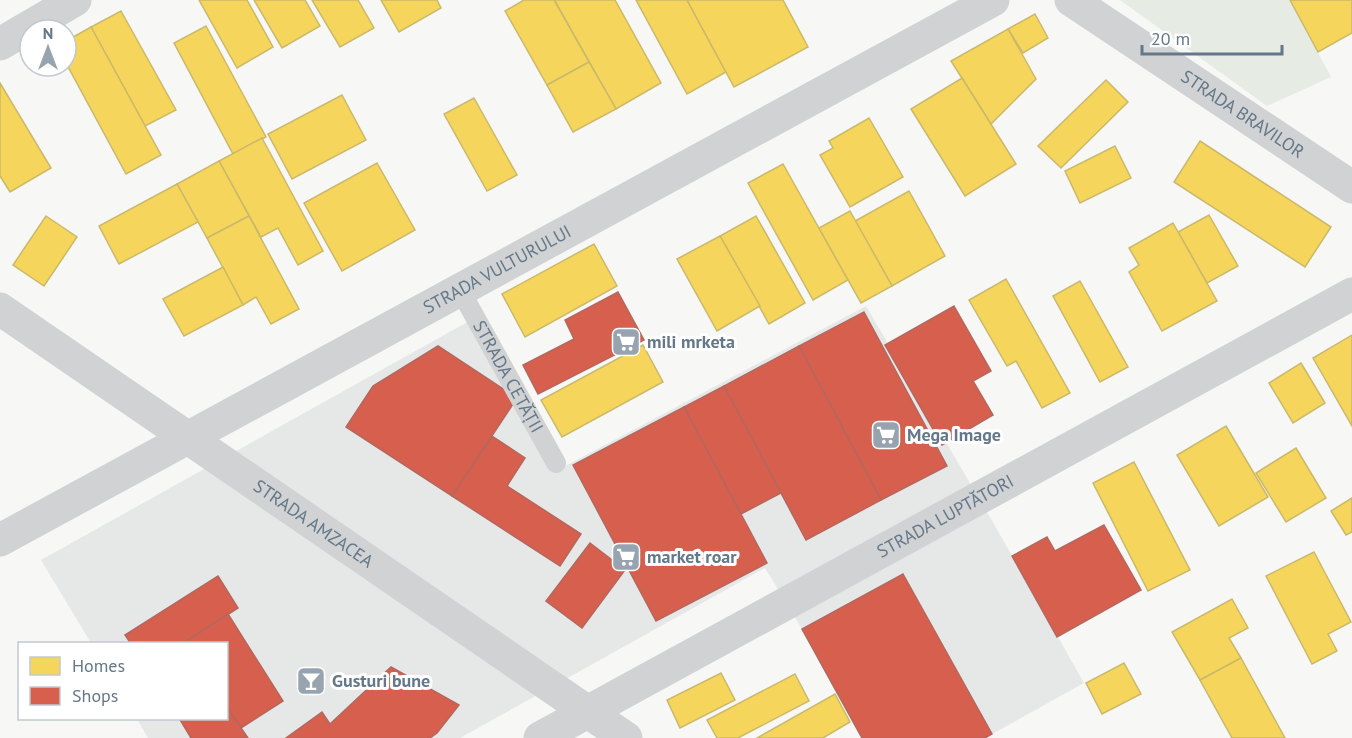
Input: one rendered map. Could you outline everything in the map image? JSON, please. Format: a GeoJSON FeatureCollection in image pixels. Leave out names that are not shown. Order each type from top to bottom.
{"type":"FeatureCollection","features":[{"type":"Feature","properties":{"kind":"street"},"geometry":{"type":"LineString","coordinates":[[0,44],[75,0]]}},
{"type":"Feature","properties":{"kind":"street","name":"STRADA VULTURULUI"},"geometry":{"type":"LineString","coordinates":[[0,540],[993,0]]}},
{"type":"Feature","properties":{"kind":"street","name":"STRADA BRAVILOR"},"geometry":{"type":"LineString","coordinates":[[1071,0],[1352,187]]}},
{"type":"Feature","properties":{"kind":"street","name":"STRADA LUPTĂTORI"},"geometry":{"type":"LineString","coordinates":[[540,738],[1352,294]]}},
{"type":"Feature","properties":{"kind":"street","name":"STRADA AMZACEA"},"geometry":{"type":"LineString","coordinates":[[0,309],[626,738]]}},
{"type":"Feature","properties":{"kind":"lane","name":"STRADA CETĂȚII"},"geometry":{"type":"LineString","coordinates":[[460,290],[556,463]]}},
{"type":"Feature","properties":{"kind":"shaded area"},"geometry":{"type":"Polygon","coordinates":[[[1120,0],[1290,0],[1331,77],[1267,106],[1120,0]]]}},
{"type":"Feature","properties":{"kind":"shaded area"},"geometry":{"type":"Polygon","coordinates":[[[866,306],[1084,683],[985,738],[862,738],[802,629],[765,568],[460,738],[148,738],[138,720],[228,720],[228,642],[90,642],[41,560],[471,320],[556,471],[866,306]]]}},
{"type":"Feature","properties":{"kind":"building: Homes"},"geometry":{"type":"Polygon","coordinates":[[[199,0],[247,0],[273,47],[237,68],[199,0]]]}},
{"type":"Feature","properties":{"kind":"building: Homes"},"geometry":{"type":"Polygon","coordinates":[[[254,0],[305,0],[320,26],[282,48],[254,0]]]}},
{"type":"Feature","properties":{"kind":"building: Homes"},"geometry":{"type":"Polygon","coordinates":[[[312,0],[358,0],[374,28],[340,47],[312,0]]]}},
{"type":"Feature","properties":{"kind":"building: Homes"},"geometry":{"type":"Polygon","coordinates":[[[381,0],[437,0],[441,8],[399,32],[381,0]]]}},
{"type":"Feature","properties":{"kind":"building: Homes"},"geometry":{"type":"Polygon","coordinates":[[[524,0],[554,0],[589,62],[547,85],[505,11],[524,0]]]}},
{"type":"Feature","properties":{"kind":"building: Homes"},"geometry":{"type":"Polygon","coordinates":[[[556,0],[615,0],[661,83],[616,109],[556,0]]]}},
{"type":"Feature","properties":{"kind":"building: Homes"},"geometry":{"type":"Polygon","coordinates":[[[636,0],[687,0],[726,72],[687,94],[636,0]]]}},
{"type":"Feature","properties":{"kind":"building: Homes"},"geometry":{"type":"Polygon","coordinates":[[[687,0],[783,0],[808,47],[734,87],[687,0]]]}},
{"type":"Feature","properties":{"kind":"building: Homes"},"geometry":{"type":"Polygon","coordinates":[[[1290,0],[1352,0],[1352,33],[1318,52],[1290,0]]]}},
{"type":"Feature","properties":{"kind":"building: Homes"},"geometry":{"type":"Polygon","coordinates":[[[121,11],[176,110],[145,126],[91,27],[121,11]]]}},
{"type":"Feature","properties":{"kind":"building: Homes"},"geometry":{"type":"Polygon","coordinates":[[[1035,14],[1048,38],[1023,53],[1008,29],[1035,14]]]}},
{"type":"Feature","properties":{"kind":"building: Homes"},"geometry":{"type":"Polygon","coordinates":[[[206,26],[266,137],[233,154],[174,43],[206,26]]]}},
{"type":"Feature","properties":{"kind":"building: Homes"},"geometry":{"type":"Polygon","coordinates":[[[91,27],[161,155],[126,174],[74,78],[78,78],[78,34],[91,27]]]}},
{"type":"Feature","properties":{"kind":"building: Homes"},"geometry":{"type":"Polygon","coordinates":[[[1008,29],[1036,79],[991,124],[951,61],[1008,29]]]}},
{"type":"Feature","properties":{"kind":"building: Homes"},"geometry":{"type":"Polygon","coordinates":[[[589,62],[616,109],[573,132],[547,85],[589,62]]]}},
{"type":"Feature","properties":{"kind":"building: Homes"},"geometry":{"type":"Polygon","coordinates":[[[962,78],[1016,164],[965,196],[911,109],[962,78]]]}},
{"type":"Feature","properties":{"kind":"building: Homes"},"geometry":{"type":"Polygon","coordinates":[[[1106,80],[1128,102],[1061,168],[1038,146],[1106,80]]]}},
{"type":"Feature","properties":{"kind":"building: Homes"},"geometry":{"type":"Polygon","coordinates":[[[0,83],[51,168],[10,192],[0,176],[0,83]]]}},
{"type":"Feature","properties":{"kind":"building: Homes"},"geometry":{"type":"Polygon","coordinates":[[[342,95],[366,140],[292,179],[268,134],[342,95]]]}},
{"type":"Feature","properties":{"kind":"building: Homes"},"geometry":{"type":"Polygon","coordinates":[[[474,98],[517,175],[487,191],[444,114],[474,98]]]}},
{"type":"Feature","properties":{"kind":"building: Homes"},"geometry":{"type":"Polygon","coordinates":[[[869,118],[903,177],[850,207],[820,155],[833,148],[829,141],[869,118]]]}},
{"type":"Feature","properties":{"kind":"building: Homes"},"geometry":{"type":"Polygon","coordinates":[[[262,138],[323,251],[298,265],[278,228],[261,237],[219,161],[262,138]]]}},
{"type":"Feature","properties":{"kind":"building: Homes"},"geometry":{"type":"Polygon","coordinates":[[[1200,141],[1331,227],[1305,267],[1174,182],[1200,141]]]}},
{"type":"Feature","properties":{"kind":"building: Homes"},"geometry":{"type":"Polygon","coordinates":[[[1115,146],[1131,178],[1080,203],[1065,171],[1115,146]]]}},
{"type":"Feature","properties":{"kind":"building: Homes"},"geometry":{"type":"Polygon","coordinates":[[[219,161],[249,216],[207,238],[177,184],[219,161]]]}},
{"type":"Feature","properties":{"kind":"building: Homes"},"geometry":{"type":"Polygon","coordinates":[[[377,163],[415,230],[342,271],[304,203],[377,163]]]}},
{"type":"Feature","properties":{"kind":"building: Homes"},"geometry":{"type":"Polygon","coordinates":[[[783,164],[848,280],[813,300],[748,183],[783,164]]]}},
{"type":"Feature","properties":{"kind":"building: Homes"},"geometry":{"type":"Polygon","coordinates":[[[177,184],[198,222],[119,264],[99,226],[177,184]]]}},
{"type":"Feature","properties":{"kind":"building: Homes"},"geometry":{"type":"Polygon","coordinates":[[[909,191],[945,256],[892,286],[855,221],[909,191]]]}},
{"type":"Feature","properties":{"kind":"building: Homes"},"geometry":{"type":"Polygon","coordinates":[[[850,211],[892,286],[861,303],[819,228],[850,211]]]}},
{"type":"Feature","properties":{"kind":"building: Homes"},"geometry":{"type":"Polygon","coordinates":[[[1209,215],[1238,266],[1207,283],[1178,232],[1209,215]]]}},
{"type":"Feature","properties":{"kind":"building: Homes"},"geometry":{"type":"Polygon","coordinates":[[[46,216],[77,237],[44,286],[13,265],[46,216]]]}},
{"type":"Feature","properties":{"kind":"building: Homes"},"geometry":{"type":"Polygon","coordinates":[[[249,216],[299,309],[271,324],[256,297],[243,305],[207,238],[249,216]]]}},
{"type":"Feature","properties":{"kind":"building: Homes"},"geometry":{"type":"Polygon","coordinates":[[[756,216],[805,303],[769,324],[720,236],[756,216]]]}},
{"type":"Feature","properties":{"kind":"building: Homes"},"geometry":{"type":"Polygon","coordinates":[[[1173,223],[1217,301],[1162,331],[1129,272],[1139,265],[1129,248],[1173,223]]]}},
{"type":"Feature","properties":{"kind":"building: Homes"},"geometry":{"type":"Polygon","coordinates":[[[720,236],[760,306],[717,331],[677,259],[720,236]]]}},
{"type":"Feature","properties":{"kind":"building: Homes"},"geometry":{"type":"Polygon","coordinates":[[[594,244],[617,286],[525,337],[502,294],[594,244]]]}},
{"type":"Feature","properties":{"kind":"building: Homes"},"geometry":{"type":"Polygon","coordinates":[[[223,267],[243,305],[184,336],[163,299],[223,267]]]}},
{"type":"Feature","properties":{"kind":"building: Homes"},"geometry":{"type":"Polygon","coordinates":[[[1006,279],[1070,393],[1042,408],[1016,361],[1007,366],[969,300],[1006,279]]]}},
{"type":"Feature","properties":{"kind":"building: Homes"},"geometry":{"type":"Polygon","coordinates":[[[1080,281],[1128,367],[1100,382],[1053,296],[1080,281]]]}},
{"type":"Feature","properties":{"kind":"building: Homes"},"geometry":{"type":"Polygon","coordinates":[[[1352,335],[1352,426],[1313,358],[1352,335]]]}},
{"type":"Feature","properties":{"kind":"building: Homes"},"geometry":{"type":"Polygon","coordinates":[[[643,345],[663,382],[562,437],[541,400],[643,345]]]}},
{"type":"Feature","properties":{"kind":"building: Homes"},"geometry":{"type":"Polygon","coordinates":[[[1301,363],[1325,403],[1293,423],[1269,383],[1301,363]]]}},
{"type":"Feature","properties":{"kind":"building: Homes"},"geometry":{"type":"Polygon","coordinates":[[[1226,426],[1268,497],[1219,526],[1177,455],[1226,426]]]}},
{"type":"Feature","properties":{"kind":"building: Homes"},"geometry":{"type":"Polygon","coordinates":[[[1296,448],[1326,498],[1286,522],[1256,473],[1296,448]]]}},
{"type":"Feature","properties":{"kind":"building: Homes"},"geometry":{"type":"Polygon","coordinates":[[[1134,462],[1190,570],[1148,591],[1093,483],[1134,462]]]}},
{"type":"Feature","properties":{"kind":"building: Homes"},"geometry":{"type":"Polygon","coordinates":[[[1352,498],[1352,532],[1346,535],[1331,511],[1352,498]]]}},
{"type":"Feature","properties":{"kind":"building: Homes"},"geometry":{"type":"Polygon","coordinates":[[[1314,552],[1351,622],[1328,634],[1337,651],[1312,664],[1266,576],[1314,552]]]}},
{"type":"Feature","properties":{"kind":"building: Homes"},"geometry":{"type":"Polygon","coordinates":[[[1232,599],[1248,628],[1229,638],[1241,658],[1200,680],[1172,632],[1232,599]]]}},
{"type":"Feature","properties":{"kind":"building: Homes"},"geometry":{"type":"Polygon","coordinates":[[[1241,658],[1285,738],[1232,738],[1200,680],[1241,658]]]}},
{"type":"Feature","properties":{"kind":"building: Homes"},"geometry":{"type":"Polygon","coordinates":[[[1124,663],[1141,694],[1102,714],[1086,683],[1124,663]]]}},
{"type":"Feature","properties":{"kind":"building: Homes"},"geometry":{"type":"Polygon","coordinates":[[[721,673],[735,700],[680,728],[667,700],[721,673]]]}},
{"type":"Feature","properties":{"kind":"building: Homes"},"geometry":{"type":"Polygon","coordinates":[[[795,674],[809,701],[738,738],[717,738],[707,720],[795,674]]]}},
{"type":"Feature","properties":{"kind":"building: Homes"},"geometry":{"type":"Polygon","coordinates":[[[835,694],[850,722],[823,738],[757,738],[835,694]]]}},
{"type":"Feature","properties":{"kind":"building: Shops"},"geometry":{"type":"Polygon","coordinates":[[[618,292],[644,340],[538,394],[523,365],[574,339],[565,320],[618,292]]]}},
{"type":"Feature","properties":{"kind":"building: Shops"},"geometry":{"type":"Polygon","coordinates":[[[954,306],[991,371],[973,381],[993,415],[942,445],[885,345],[954,306]]]}},
{"type":"Feature","properties":{"kind":"building: Shops"},"geometry":{"type":"Polygon","coordinates":[[[864,312],[947,466],[881,500],[799,346],[864,312]]]}},
{"type":"Feature","properties":{"kind":"building: Shops"},"geometry":{"type":"Polygon","coordinates":[[[438,346],[517,398],[452,496],[346,427],[373,386],[438,346]]]}},
{"type":"Feature","properties":{"kind":"building: Shops"},"geometry":{"type":"Polygon","coordinates":[[[799,346],[881,500],[806,540],[724,386],[799,346]]]}},
{"type":"Feature","properties":{"kind":"building: Shops"},"geometry":{"type":"Polygon","coordinates":[[[724,386],[781,493],[741,514],[684,407],[724,386]]]}},
{"type":"Feature","properties":{"kind":"building: Shops"},"geometry":{"type":"Polygon","coordinates":[[[684,407],[767,563],[656,621],[573,465],[684,407]]]}},
{"type":"Feature","properties":{"kind":"building: Shops"},"geometry":{"type":"Polygon","coordinates":[[[492,436],[525,458],[507,486],[581,534],[560,566],[452,496],[492,436]]]}},
{"type":"Feature","properties":{"kind":"building: Shops"},"geometry":{"type":"Polygon","coordinates":[[[1104,525],[1141,590],[1057,637],[1012,556],[1047,537],[1055,551],[1104,525]]]}},
{"type":"Feature","properties":{"kind":"building: Shops"},"geometry":{"type":"Polygon","coordinates":[[[590,543],[625,570],[582,628],[546,601],[590,543]]]}},
{"type":"Feature","properties":{"kind":"building: Shops"},"geometry":{"type":"Polygon","coordinates":[[[903,574],[992,734],[985,738],[862,738],[802,629],[903,574]]]}},
{"type":"Feature","properties":{"kind":"building: Shops"},"geometry":{"type":"Polygon","coordinates":[[[218,576],[238,608],[185,642],[130,642],[125,635],[218,576]]]}},
{"type":"Feature","properties":{"kind":"building: Shops"},"geometry":{"type":"Polygon","coordinates":[[[228,614],[283,701],[241,728],[228,709],[228,642],[185,642],[228,614]]]}},
{"type":"Feature","properties":{"kind":"building: Shops"},"geometry":{"type":"Polygon","coordinates":[[[391,667],[459,705],[437,733],[430,738],[286,738],[322,712],[330,724],[391,667]]]}},
{"type":"Feature","properties":{"kind":"building: Shops"},"geometry":{"type":"Polygon","coordinates":[[[228,709],[248,738],[191,738],[180,720],[228,720],[228,709]]]}},
{"type":"Feature","properties":{"kind":"place","name":"mili mrketa"},"geometry":{"type":"Point","coordinates":[626,342]}},
{"type":"Feature","properties":{"kind":"place","name":"Mega Image"},"geometry":{"type":"Point","coordinates":[886,435]}},
{"type":"Feature","properties":{"kind":"place","name":"market roar"},"geometry":{"type":"Point","coordinates":[626,557]}},
{"type":"Feature","properties":{"kind":"place","name":"Gusturi bune"},"geometry":{"type":"Point","coordinates":[311,681]}}]}
